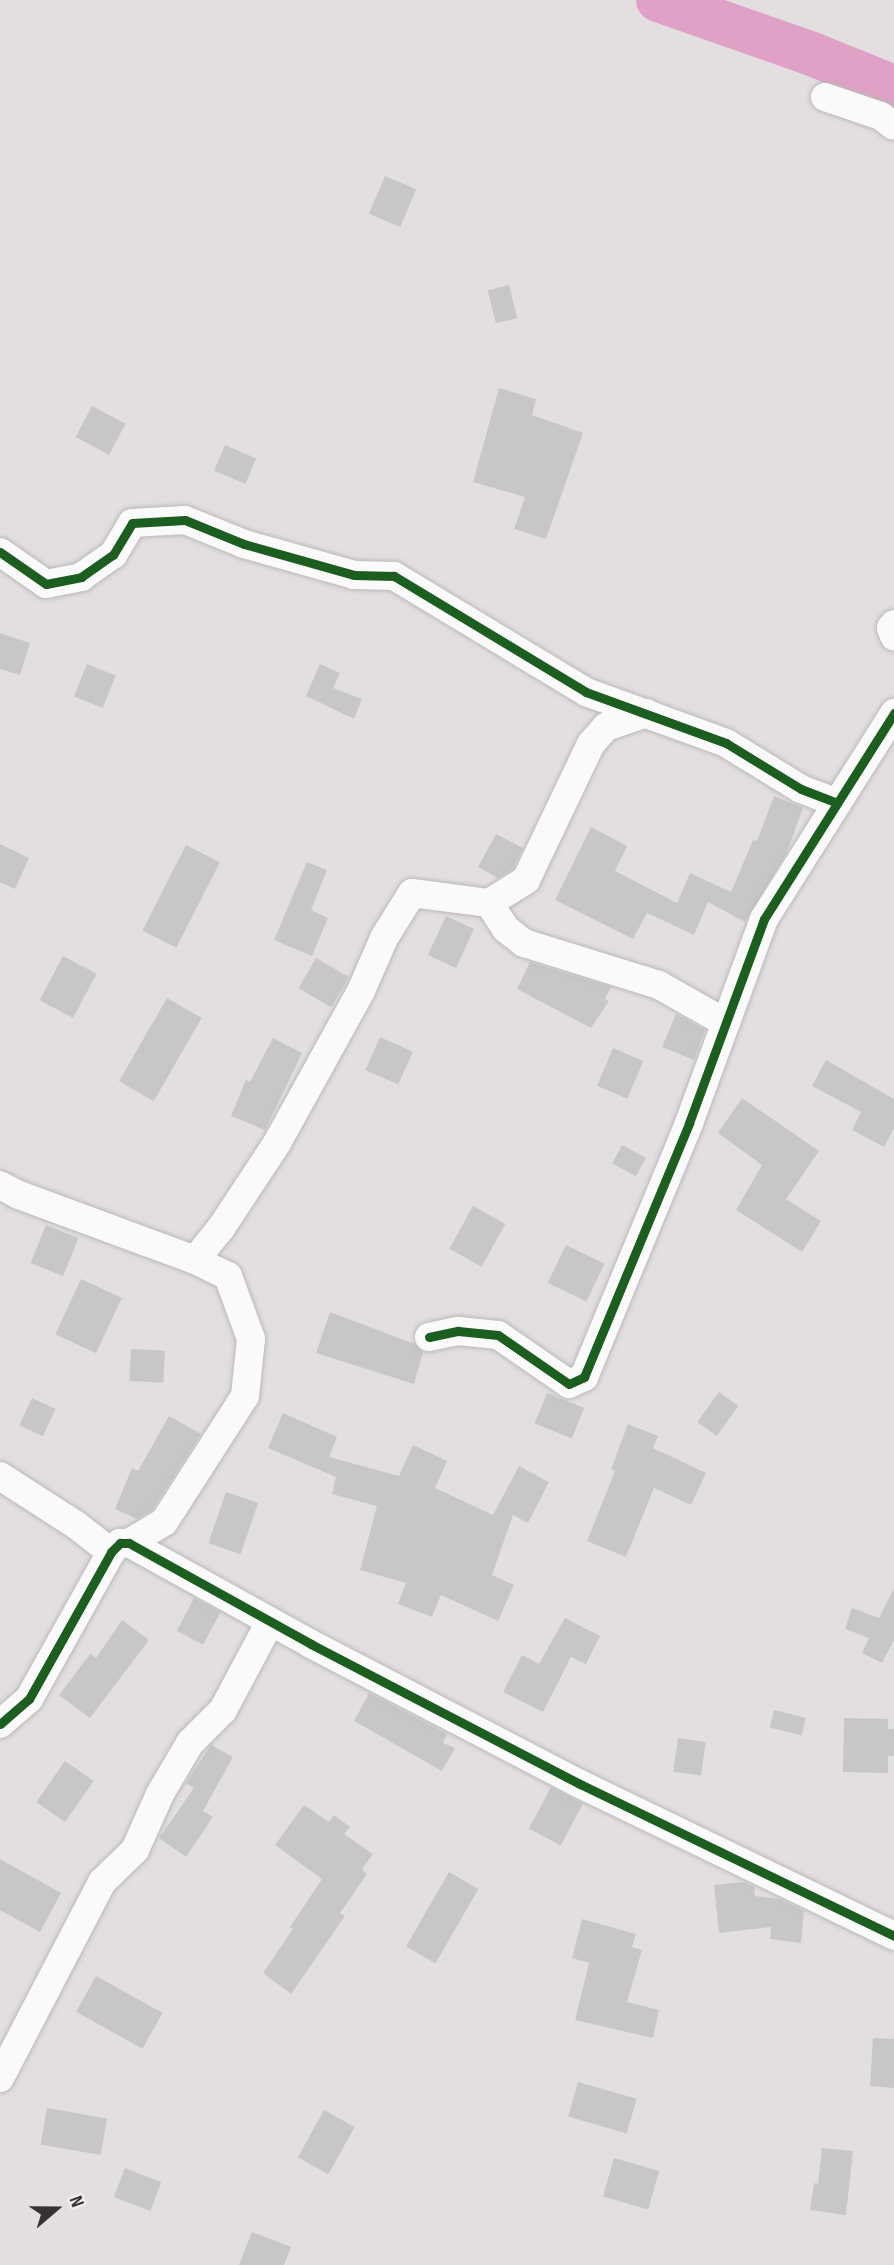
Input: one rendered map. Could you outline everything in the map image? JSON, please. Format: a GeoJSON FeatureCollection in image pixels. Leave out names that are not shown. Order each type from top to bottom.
{"type":"FeatureCollection","features":[{"type":"Feature","properties":{"kind":"street"},"geometry":{"type":"LineString","coordinates":[[825,97],[881,117],[894,126]]}},
{"type":"Feature","properties":{"kind":"street"},"geometry":{"type":"LineString","coordinates":[[0,552],[46,584],[81,577],[113,555],[132,523],[185,520],[244,544],[354,575],[394,576],[586,692],[726,743],[801,789],[835,802]]}},
{"type":"Feature","properties":{"kind":"street"},"geometry":{"type":"LineString","coordinates":[[894,624],[891,628],[894,636]]}},
{"type":"Feature","properties":{"kind":"street"},"geometry":{"type":"LineString","coordinates":[[586,692],[593,721],[591,744]]}},
{"type":"Feature","properties":{"kind":"street"},"geometry":{"type":"LineString","coordinates":[[195,1260],[221,1228],[277,1143],[361,991],[383,938],[412,893],[489,903],[526,880],[591,744],[606,727],[647,713]]}},
{"type":"Feature","properties":{"kind":"street"},"geometry":{"type":"LineString","coordinates":[[429,1337],[458,1331],[498,1335],[569,1384],[584,1377],[689,1123],[764,919],[835,802],[861,768],[894,713]]}},
{"type":"Feature","properties":{"kind":"street"},"geometry":{"type":"LineString","coordinates":[[489,903],[506,929],[524,943],[659,985],[726,1023]]}},
{"type":"Feature","properties":{"kind":"street"},"geometry":{"type":"LineString","coordinates":[[0,1185],[19,1195],[195,1260],[228,1276],[251,1339],[245,1396],[164,1522],[120,1548],[29,1699],[0,1724]]}},
{"type":"Feature","properties":{"kind":"street"},"geometry":{"type":"LineString","coordinates":[[0,1476],[76,1525],[120,1548],[270,1622],[580,1784],[894,1936]]}},
{"type":"Feature","properties":{"kind":"street"},"geometry":{"type":"LineString","coordinates":[[0,2078],[102,1882],[135,1850],[190,1742],[223,1710],[270,1622]]}},
{"type":"Feature","properties":{"kind":"building"},"geometry":{"type":"Polygon","coordinates":[[[385,176],[416,189],[400,227],[369,214],[385,176]]]}},
{"type":"Feature","properties":{"kind":"building"},"geometry":{"type":"Polygon","coordinates":[[[509,285],[517,318],[496,323],[488,290],[509,285]]]}},
{"type":"Feature","properties":{"kind":"building"},"geometry":{"type":"Polygon","coordinates":[[[499,388],[536,399],[532,415],[583,433],[546,539],[514,529],[525,497],[473,482],[499,388]]]}},
{"type":"Feature","properties":{"kind":"building"},"geometry":{"type":"Polygon","coordinates":[[[92,406],[126,424],[109,455],[76,437],[92,406]]]}},
{"type":"Feature","properties":{"kind":"building"},"geometry":{"type":"Polygon","coordinates":[[[225,445],[256,458],[245,484],[214,471],[225,445]]]}},
{"type":"Feature","properties":{"kind":"building"},"geometry":{"type":"Polygon","coordinates":[[[0,633],[30,643],[20,675],[0,669],[0,633]]]}},
{"type":"Feature","properties":{"kind":"building"},"geometry":{"type":"Polygon","coordinates":[[[87,664],[116,676],[103,708],[74,696],[87,664]]]}},
{"type":"Feature","properties":{"kind":"building"},"geometry":{"type":"Polygon","coordinates":[[[320,664],[340,673],[333,688],[362,699],[354,719],[306,696],[320,664]]]}},
{"type":"Feature","properties":{"kind":"building"},"geometry":{"type":"Polygon","coordinates":[[[774,796],[803,808],[786,854],[745,922],[708,902],[694,935],[647,913],[633,939],[555,900],[591,827],[627,846],[615,871],[677,903],[690,873],[731,892],[753,840],[757,841],[774,796]]]}},
{"type":"Feature","properties":{"kind":"building"},"geometry":{"type":"Polygon","coordinates":[[[496,834],[523,848],[513,868],[498,878],[478,867],[496,834]]]}},
{"type":"Feature","properties":{"kind":"building"},"geometry":{"type":"Polygon","coordinates":[[[0,844],[29,858],[15,889],[0,882],[0,844]]]}},
{"type":"Feature","properties":{"kind":"building"},"geometry":{"type":"Polygon","coordinates":[[[186,845],[220,862],[176,948],[142,931],[186,845]]]}},
{"type":"Feature","properties":{"kind":"building"},"geometry":{"type":"Polygon","coordinates":[[[307,862],[327,870],[311,910],[328,918],[312,956],[274,940],[307,862]]]}},
{"type":"Feature","properties":{"kind":"building"},"geometry":{"type":"Polygon","coordinates":[[[446,916],[474,929],[456,968],[428,955],[446,916]]]}},
{"type":"Feature","properties":{"kind":"building"},"geometry":{"type":"Polygon","coordinates":[[[63,956],[97,974],[73,1018],[40,1000],[63,956]]]}},
{"type":"Feature","properties":{"kind":"building"},"geometry":{"type":"Polygon","coordinates":[[[316,958],[349,977],[331,1007],[298,988],[316,958]]]}},
{"type":"Feature","properties":{"kind":"building"},"geometry":{"type":"Polygon","coordinates":[[[530,962],[611,987],[605,999],[609,1001],[591,1028],[517,989],[530,962]]]}},
{"type":"Feature","properties":{"kind":"building"},"geometry":{"type":"Polygon","coordinates":[[[167,998],[202,1018],[154,1101],[119,1081],[167,998]]]}},
{"type":"Feature","properties":{"kind":"building"},"geometry":{"type":"Polygon","coordinates":[[[676,1014],[705,1030],[694,1060],[662,1047],[676,1014]]]}},
{"type":"Feature","properties":{"kind":"building"},"geometry":{"type":"Polygon","coordinates":[[[380,1037],[413,1052],[398,1085],[365,1070],[380,1037]]]}},
{"type":"Feature","properties":{"kind":"building"},"geometry":{"type":"Polygon","coordinates":[[[273,1038],[302,1053],[265,1130],[231,1116],[246,1080],[250,1082],[273,1038]]]}},
{"type":"Feature","properties":{"kind":"building"},"geometry":{"type":"Polygon","coordinates":[[[613,1048],[643,1061],[627,1099],[597,1086],[613,1048]]]}},
{"type":"Feature","properties":{"kind":"building"},"geometry":{"type":"Polygon","coordinates":[[[826,1060],[894,1099],[894,1128],[884,1147],[852,1130],[861,1112],[812,1086],[826,1060]]]}},
{"type":"Feature","properties":{"kind":"building"},"geometry":{"type":"Polygon","coordinates":[[[742,1098],[819,1151],[786,1199],[821,1221],[802,1252],[736,1210],[762,1165],[718,1133],[742,1098]]]}},
{"type":"Feature","properties":{"kind":"building"},"geometry":{"type":"Polygon","coordinates":[[[622,1145],[646,1158],[636,1176],[612,1164],[622,1145]]]}},
{"type":"Feature","properties":{"kind":"building"},"geometry":{"type":"Polygon","coordinates":[[[473,1206],[505,1224],[482,1267],[449,1249],[473,1206]]]}},
{"type":"Feature","properties":{"kind":"building"},"geometry":{"type":"Polygon","coordinates":[[[46,1225],[78,1238],[63,1276],[31,1263],[46,1225]]]}},
{"type":"Feature","properties":{"kind":"building"},"geometry":{"type":"Polygon","coordinates":[[[566,1245],[605,1264],[586,1302],[548,1283],[566,1245]]]}},
{"type":"Feature","properties":{"kind":"building"},"geometry":{"type":"Polygon","coordinates":[[[81,1279],[122,1298],[96,1353],[55,1334],[81,1279]]]}},
{"type":"Feature","properties":{"kind":"building"},"geometry":{"type":"Polygon","coordinates":[[[330,1312],[415,1344],[423,1352],[414,1384],[316,1353],[330,1312]]]}},
{"type":"Feature","properties":{"kind":"building"},"geometry":{"type":"Polygon","coordinates":[[[131,1349],[165,1351],[163,1383],[129,1381],[131,1349]]]}},
{"type":"Feature","properties":{"kind":"building"},"geometry":{"type":"Polygon","coordinates":[[[719,1392],[738,1406],[717,1436],[697,1422],[719,1392]]]}},
{"type":"Feature","properties":{"kind":"building"},"geometry":{"type":"Polygon","coordinates":[[[547,1393],[584,1408],[572,1439],[535,1424],[547,1393]]]}},
{"type":"Feature","properties":{"kind":"building"},"geometry":{"type":"Polygon","coordinates":[[[32,1398],[56,1409],[43,1436],[19,1425],[32,1398]]]}},
{"type":"Feature","properties":{"kind":"building"},"geometry":{"type":"Polygon","coordinates":[[[283,1413],[337,1437],[329,1457],[399,1476],[413,1445],[447,1461],[435,1488],[493,1515],[519,1466],[549,1482],[528,1523],[513,1515],[492,1575],[514,1585],[498,1621],[441,1595],[432,1617],[398,1604],[406,1583],[360,1570],[377,1506],[332,1494],[336,1477],[268,1448],[283,1413]]]}},
{"type":"Feature","properties":{"kind":"building"},"geometry":{"type":"Polygon","coordinates":[[[169,1416],[201,1434],[152,1510],[137,1519],[115,1509],[132,1468],[138,1471],[169,1416]]]}},
{"type":"Feature","properties":{"kind":"building"},"geometry":{"type":"Polygon","coordinates":[[[628,1424],[658,1436],[653,1448],[706,1473],[691,1505],[654,1488],[626,1557],[587,1541],[615,1471],[611,1469],[628,1424]]]}},
{"type":"Feature","properties":{"kind":"building"},"geometry":{"type":"Polygon","coordinates":[[[226,1492],[258,1503],[241,1554],[208,1543],[226,1492]]]}},
{"type":"Feature","properties":{"kind":"building"},"geometry":{"type":"Polygon","coordinates":[[[894,1588],[894,1640],[882,1663],[862,1653],[869,1638],[845,1629],[852,1608],[879,1618],[894,1588]]]}},
{"type":"Feature","properties":{"kind":"building"},"geometry":{"type":"Polygon","coordinates":[[[194,1598],[220,1612],[203,1645],[177,1631],[194,1598]]]}},
{"type":"Feature","properties":{"kind":"building"},"geometry":{"type":"Polygon","coordinates":[[[565,1618],[600,1636],[586,1664],[571,1657],[543,1712],[503,1692],[522,1655],[539,1664],[565,1618]]]}},
{"type":"Feature","properties":{"kind":"building"},"geometry":{"type":"Polygon","coordinates":[[[122,1620],[149,1640],[90,1718],[59,1695],[90,1654],[96,1658],[122,1620]]]}},
{"type":"Feature","properties":{"kind":"building"},"geometry":{"type":"Polygon","coordinates":[[[369,1693],[447,1734],[443,1743],[455,1748],[442,1771],[354,1721],[369,1693]]]}},
{"type":"Feature","properties":{"kind":"building"},"geometry":{"type":"Polygon","coordinates":[[[774,1710],[806,1718],[802,1735],[770,1727],[774,1710]]]}},
{"type":"Feature","properties":{"kind":"building"},"geometry":{"type":"Polygon","coordinates":[[[844,1718],[888,1719],[888,1729],[894,1729],[894,1756],[888,1756],[888,1773],[843,1772],[844,1718]]]}},
{"type":"Feature","properties":{"kind":"building"},"geometry":{"type":"Polygon","coordinates":[[[678,1738],[706,1742],[701,1776],[673,1772],[678,1738]]]}},
{"type":"Feature","properties":{"kind":"building"},"geometry":{"type":"Polygon","coordinates":[[[211,1745],[233,1757],[203,1811],[213,1817],[186,1857],[159,1838],[194,1788],[186,1783],[211,1745]]]}},
{"type":"Feature","properties":{"kind":"building"},"geometry":{"type":"Polygon","coordinates":[[[65,1761],[94,1781],[65,1822],[36,1802],[65,1761]]]}},
{"type":"Feature","properties":{"kind":"building"},"geometry":{"type":"Polygon","coordinates":[[[551,1787],[583,1804],[561,1845],[529,1828],[551,1787]]]}},
{"type":"Feature","properties":{"kind":"building"},"geometry":{"type":"Polygon","coordinates":[[[304,1805],[329,1822],[334,1815],[350,1827],[344,1834],[373,1854],[362,1869],[367,1874],[340,1913],[345,1916],[291,1994],[263,1973],[322,1879],[275,1845],[304,1805]]]}},
{"type":"Feature","properties":{"kind":"building"},"geometry":{"type":"Polygon","coordinates":[[[0,1859],[61,1893],[40,1932],[0,1910],[0,1859]]]}},
{"type":"Feature","properties":{"kind":"building"},"geometry":{"type":"Polygon","coordinates":[[[449,1872],[478,1889],[435,1963],[406,1946],[449,1872]]]}},
{"type":"Feature","properties":{"kind":"building"},"geometry":{"type":"Polygon","coordinates":[[[744,1882],[754,1887],[755,1896],[779,1899],[804,1911],[801,1943],[770,1939],[771,1927],[719,1933],[714,1885],[744,1882]]]}},
{"type":"Feature","properties":{"kind":"building"},"geometry":{"type":"Polygon","coordinates":[[[582,1919],[636,1934],[632,1947],[642,1950],[627,2002],[659,2010],[653,2038],[575,2020],[589,1963],[572,1958],[582,1919]]]}},
{"type":"Feature","properties":{"kind":"building"},"geometry":{"type":"Polygon","coordinates":[[[96,1976],[162,2013],[143,2049],[76,2012],[96,1976]]]}},
{"type":"Feature","properties":{"kind":"building"},"geometry":{"type":"Polygon","coordinates":[[[873,2038],[894,2039],[894,2088],[870,2086],[873,2038]]]}},
{"type":"Feature","properties":{"kind":"building"},"geometry":{"type":"Polygon","coordinates":[[[578,2082],[637,2099],[627,2133],[568,2117],[578,2082]]]}},
{"type":"Feature","properties":{"kind":"building"},"geometry":{"type":"Polygon","coordinates":[[[47,2108],[107,2119],[101,2155],[41,2144],[47,2108]]]}},
{"type":"Feature","properties":{"kind":"building"},"geometry":{"type":"Polygon","coordinates":[[[324,2110],[355,2127],[328,2174],[298,2157],[324,2110]]]}},
{"type":"Feature","properties":{"kind":"building"},"geometry":{"type":"Polygon","coordinates":[[[822,2148],[853,2151],[846,2215],[810,2210],[814,2183],[818,2184],[822,2148]]]}},
{"type":"Feature","properties":{"kind":"building"},"geometry":{"type":"Polygon","coordinates":[[[614,2158],[659,2171],[648,2209],[603,2196],[614,2158]]]}},
{"type":"Feature","properties":{"kind":"building"},"geometry":{"type":"Polygon","coordinates":[[[125,2168],[161,2182],[150,2211],[114,2197],[125,2168]]]}},
{"type":"Feature","properties":{"kind":"building"},"geometry":{"type":"Polygon","coordinates":[[[252,2232],[291,2247],[284,2265],[239,2265],[252,2232]]]}},
{"type":"Feature","properties":{"kind":"waterway"},"geometry":{"type":"LineString","coordinates":[[658,0],[812,54],[894,87]]}},
{"type":"Feature","properties":{"kind":"cycle path"},"geometry":{"type":"LineString","coordinates":[[0,552],[46,584],[81,577],[113,555],[132,523],[185,520],[244,544],[354,575],[394,576],[586,692],[726,743],[801,789],[835,802]]}},
{"type":"Feature","properties":{"kind":"cycle path"},"geometry":{"type":"LineString","coordinates":[[429,1337],[458,1331],[498,1335],[569,1384],[584,1377],[689,1123],[764,919],[894,713]]}},
{"type":"Feature","properties":{"kind":"cycle path"},"geometry":{"type":"LineString","coordinates":[[0,1724],[29,1699],[111,1552],[120,1543],[129,1543],[311,1644],[580,1784],[894,1936]]}}]}
